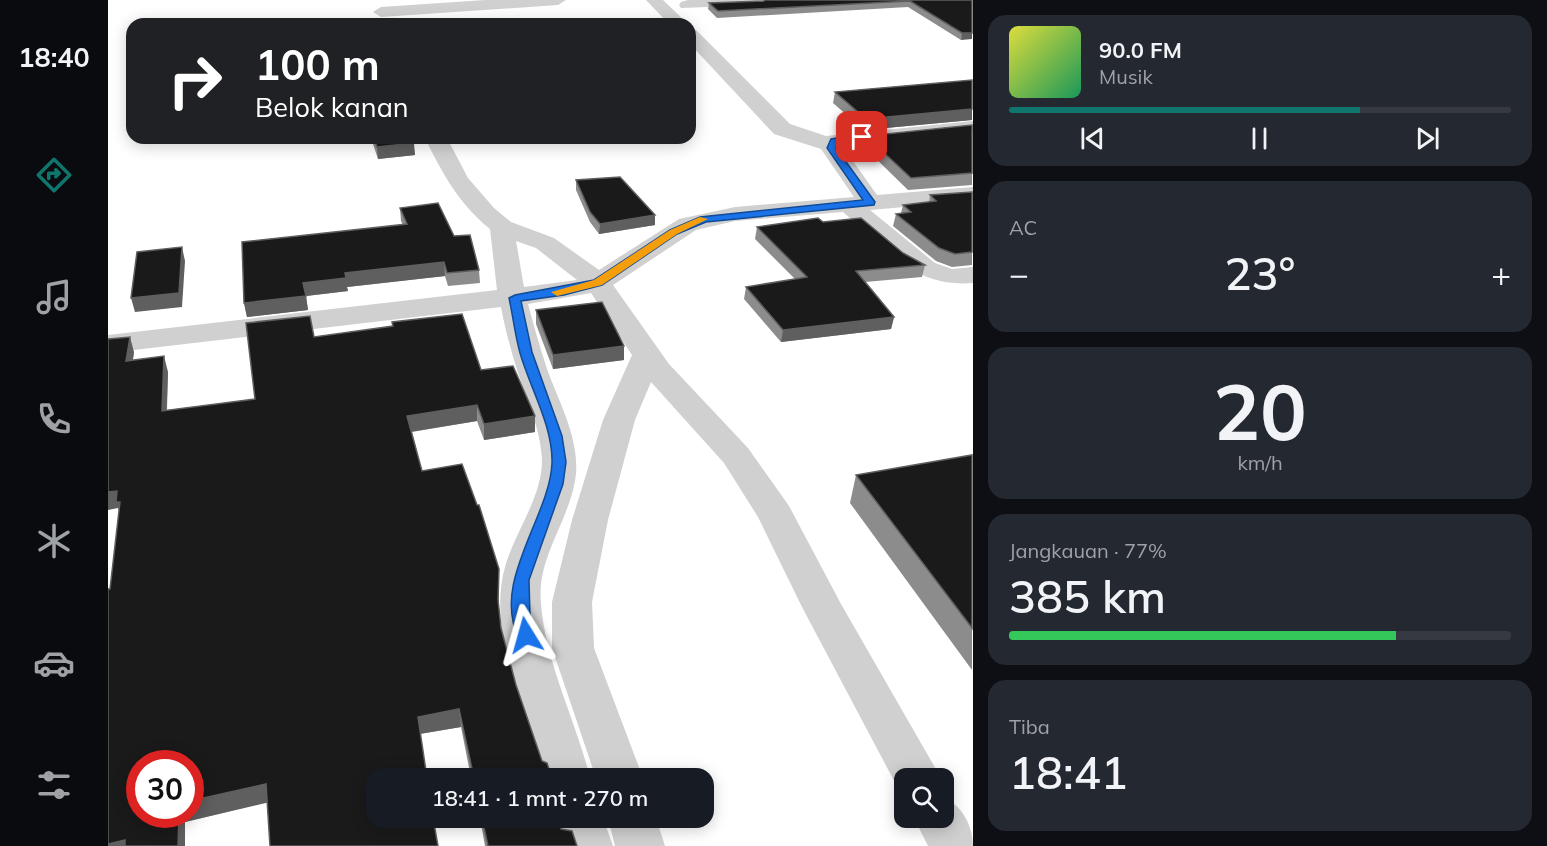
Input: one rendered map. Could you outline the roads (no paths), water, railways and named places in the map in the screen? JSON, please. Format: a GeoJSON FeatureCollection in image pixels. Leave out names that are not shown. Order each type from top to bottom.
{"type":"FeatureCollection","features":[{"type":"Feature","properties":{"kind":"street"},"geometry":{"type":"LineString","coordinates":[[382,12],[558,0]]}},
{"type":"Feature","properties":{"kind":"street"},"geometry":{"type":"LineString","coordinates":[[654,0],[673,18]]}},
{"type":"Feature","properties":{"kind":"street"},"geometry":{"type":"LineString","coordinates":[[687,5],[763,0]]}},
{"type":"Feature","properties":{"kind":"street"},"geometry":{"type":"LineString","coordinates":[[696,40],[782,129],[831,145],[859,203],[925,269],[950,277],[972,275]]}},
{"type":"Feature","properties":{"kind":"street"},"geometry":{"type":"LineString","coordinates":[[831,145],[834,141],[853,138],[972,127]]}},
{"type":"Feature","properties":{"kind":"street"},"geometry":{"type":"LineString","coordinates":[[438,144],[446,163],[470,197],[502,227],[545,243],[598,283],[618,309],[646,356],[736,456],[776,515],[822,607],[911,768]]}},
{"type":"Feature","properties":{"kind":"street"},"geometry":{"type":"LineString","coordinates":[[108,344],[564,291],[598,283],[673,232],[704,219],[972,194]]}},
{"type":"Feature","properties":{"kind":"street"},"geometry":{"type":"LineString","coordinates":[[502,227],[526,352],[555,436],[559,462],[555,484],[521,580],[522,617],[533,672],[564,768]]}},
{"type":"Feature","properties":{"kind":"street"},"geometry":{"type":"LineString","coordinates":[[615,768],[573,648],[572,602],[590,520],[619,420],[646,356]]}},
{"type":"Feature","properties":{"kind":"street"},"geometry":{"type":"LineString","coordinates":[[582,828],[588,846]]}},
{"type":"Feature","properties":{"kind":"street"},"geometry":{"type":"LineString","coordinates":[[635,828],[640,846]]}},
{"type":"Feature","properties":{"kind":"street"},"geometry":{"type":"LineString","coordinates":[[944,828],[954,846]]}}]}
